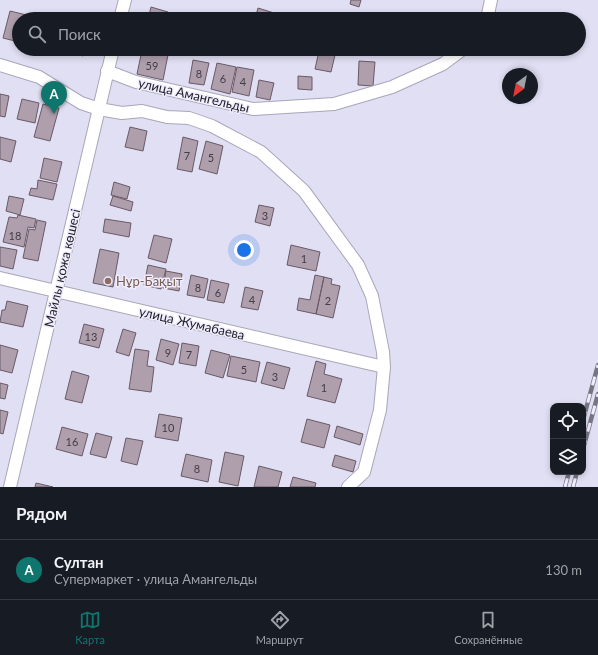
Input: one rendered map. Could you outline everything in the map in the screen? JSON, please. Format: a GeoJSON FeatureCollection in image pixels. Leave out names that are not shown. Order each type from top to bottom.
{"type":"FeatureCollection","features":[{"type":"Feature","properties":{"kind":"street"},"geometry":{"type":"LineString","coordinates":[[122,12],[125,0]]}},
{"type":"Feature","properties":{"kind":"street"},"geometry":{"type":"LineString","coordinates":[[488,12],[491,0]]}},
{"type":"Feature","properties":{"kind":"street","name":"Майлы қожа көшесі"},"geometry":{"type":"LineString","coordinates":[[10,487],[111,56]]}},
{"type":"Feature","properties":{"kind":"street","name":"улица Амангельды"},"geometry":{"type":"LineString","coordinates":[[107,71],[136,82],[253,109],[334,104],[392,87],[443,64],[454,56]]}},
{"type":"Feature","properties":{"kind":"street","name":"улица Амангельды"},"geometry":{"type":"LineString","coordinates":[[0,65],[39,77],[81,103],[99,109],[122,113],[142,111],[168,117],[189,118],[212,126],[261,152],[304,191],[358,265],[372,296],[384,367],[380,410],[364,472],[348,487]]}},
{"type":"Feature","properties":{"kind":"street","name":"улица Жумабаева"},"geometry":{"type":"LineString","coordinates":[[0,278],[384,367]]}},
{"type":"Feature","properties":{"kind":"building"},"geometry":{"type":"Polygon","coordinates":[[[351,0],[361,0],[359,7],[350,4],[351,0]]]}},
{"type":"Feature","properties":{"kind":"building"},"geometry":{"type":"Polygon","coordinates":[[[151,7],[168,12],[150,12],[151,7]]]}},
{"type":"Feature","properties":{"kind":"building"},"geometry":{"type":"Polygon","coordinates":[[[258,8],[271,12],[257,12],[258,8]]]}},
{"type":"Feature","properties":{"kind":"building"},"geometry":{"type":"Polygon","coordinates":[[[10,11],[14,12],[12,12],[12,40],[3,38],[10,11]]]}},
{"type":"Feature","properties":{"kind":"building"},"geometry":{"type":"Polygon","coordinates":[[[141,56],[168,56],[163,80],[137,74],[141,56]]]}},
{"type":"Feature","properties":{"kind":"building"},"geometry":{"type":"Polygon","coordinates":[[[318,56],[335,56],[331,72],[315,69],[318,56]]]}},
{"type":"Feature","properties":{"kind":"building"},"geometry":{"type":"Polygon","coordinates":[[[193,60],[209,63],[204,85],[189,83],[193,60]]]}},
{"type":"Feature","properties":{"kind":"building"},"geometry":{"type":"Polygon","coordinates":[[[359,61],[375,62],[373,86],[358,85],[359,61]]]}},
{"type":"Feature","properties":{"kind":"building"},"geometry":{"type":"Polygon","coordinates":[[[217,63],[236,67],[230,94],[211,89],[217,63]]]}},
{"type":"Feature","properties":{"kind":"building"},"geometry":{"type":"Polygon","coordinates":[[[237,67],[254,70],[249,96],[232,92],[237,67]]]}},
{"type":"Feature","properties":{"kind":"building"},"geometry":{"type":"Polygon","coordinates":[[[298,76],[312,77],[312,90],[298,89],[298,76]]]}},
{"type":"Feature","properties":{"kind":"building"},"geometry":{"type":"Polygon","coordinates":[[[259,80],[274,83],[270,100],[256,97],[259,80]]]}},
{"type":"Feature","properties":{"kind":"building"},"geometry":{"type":"Polygon","coordinates":[[[0,94],[9,96],[5,117],[0,116],[0,94]]]}},
{"type":"Feature","properties":{"kind":"building"},"geometry":{"type":"Polygon","coordinates":[[[22,99],[39,103],[35,123],[17,119],[22,99]]]}},
{"type":"Feature","properties":{"kind":"building"},"geometry":{"type":"Polygon","coordinates":[[[43,104],[59,108],[50,141],[34,137],[43,104]]]}},
{"type":"Feature","properties":{"kind":"building"},"geometry":{"type":"Polygon","coordinates":[[[130,127],[147,131],[143,151],[125,147],[130,127]]]}},
{"type":"Feature","properties":{"kind":"building"},"geometry":{"type":"Polygon","coordinates":[[[0,137],[16,141],[11,162],[0,159],[0,137]]]}},
{"type":"Feature","properties":{"kind":"building"},"geometry":{"type":"Polygon","coordinates":[[[183,137],[198,141],[192,172],[177,169],[183,137]]]}},
{"type":"Feature","properties":{"kind":"building"},"geometry":{"type":"Polygon","coordinates":[[[206,141],[223,146],[217,174],[199,169],[206,141]]]}},
{"type":"Feature","properties":{"kind":"building"},"geometry":{"type":"Polygon","coordinates":[[[44,158],[62,162],[57,182],[40,178],[44,158]]]}},
{"type":"Feature","properties":{"kind":"building"},"geometry":{"type":"Polygon","coordinates":[[[38,180],[57,184],[53,200],[29,195],[31,188],[37,189],[38,180]]]}},
{"type":"Feature","properties":{"kind":"building"},"geometry":{"type":"Polygon","coordinates":[[[114,182],[130,187],[127,199],[111,195],[114,182]]]}},
{"type":"Feature","properties":{"kind":"building"},"geometry":{"type":"Polygon","coordinates":[[[9,196],[24,199],[20,215],[6,211],[9,196]]]}},
{"type":"Feature","properties":{"kind":"building"},"geometry":{"type":"Polygon","coordinates":[[[113,196],[133,202],[131,211],[110,205],[113,196]]]}},
{"type":"Feature","properties":{"kind":"building"},"geometry":{"type":"Polygon","coordinates":[[[259,205],[274,208],[270,226],[255,222],[259,205]]]}},
{"type":"Feature","properties":{"kind":"building"},"geometry":{"type":"Polygon","coordinates":[[[18,215],[36,219],[34,228],[28,227],[24,247],[3,242],[9,217],[17,218],[18,215]]]}},
{"type":"Feature","properties":{"kind":"building"},"geometry":{"type":"Polygon","coordinates":[[[105,219],[131,223],[129,237],[103,232],[105,219]]]}},
{"type":"Feature","properties":{"kind":"building"},"geometry":{"type":"Polygon","coordinates":[[[37,220],[46,222],[38,261],[23,258],[29,229],[35,230],[37,220]]]}},
{"type":"Feature","properties":{"kind":"building"},"geometry":{"type":"Polygon","coordinates":[[[154,235],[172,239],[166,263],[148,258],[154,235]]]}},
{"type":"Feature","properties":{"kind":"building"},"geometry":{"type":"Polygon","coordinates":[[[291,245],[320,252],[316,271],[287,265],[291,245]]]}},
{"type":"Feature","properties":{"kind":"building"},"geometry":{"type":"Polygon","coordinates":[[[0,247],[17,250],[13,269],[0,266],[0,247]]]}},
{"type":"Feature","properties":{"kind":"building"},"geometry":{"type":"Polygon","coordinates":[[[100,249],[119,253],[113,287],[93,283],[100,249]]]}},
{"type":"Feature","properties":{"kind":"building"},"geometry":{"type":"Polygon","coordinates":[[[148,265],[166,269],[161,289],[144,285],[148,265]]]}},
{"type":"Feature","properties":{"kind":"building"},"geometry":{"type":"Polygon","coordinates":[[[166,271],[182,274],[179,291],[163,288],[166,271]]]}},
{"type":"Feature","properties":{"kind":"building"},"geometry":{"type":"Polygon","coordinates":[[[191,275],[208,279],[204,298],[187,295],[191,275]]]}},
{"type":"Feature","properties":{"kind":"building"},"geometry":{"type":"Polygon","coordinates":[[[315,275],[324,277],[316,314],[297,310],[299,298],[310,300],[315,275]]]}},
{"type":"Feature","properties":{"kind":"building"},"geometry":{"type":"Polygon","coordinates":[[[324,277],[332,279],[331,284],[340,286],[333,318],[316,314],[324,277]]]}},
{"type":"Feature","properties":{"kind":"building"},"geometry":{"type":"Polygon","coordinates":[[[211,280],[229,284],[224,303],[207,300],[211,280]]]}},
{"type":"Feature","properties":{"kind":"building"},"geometry":{"type":"Polygon","coordinates":[[[245,287],[263,291],[258,310],[241,307],[245,287]]]}},
{"type":"Feature","properties":{"kind":"building"},"geometry":{"type":"Polygon","coordinates":[[[7,301],[28,306],[23,327],[0,322],[2,310],[5,310],[7,301]]]}},
{"type":"Feature","properties":{"kind":"building"},"geometry":{"type":"Polygon","coordinates":[[[84,324],[104,329],[99,348],[79,343],[84,324]]]}},
{"type":"Feature","properties":{"kind":"building"},"geometry":{"type":"Polygon","coordinates":[[[123,329],[136,333],[129,356],[116,352],[123,329]]]}},
{"type":"Feature","properties":{"kind":"building"},"geometry":{"type":"Polygon","coordinates":[[[161,339],[179,344],[173,365],[156,360],[161,339]]]}},
{"type":"Feature","properties":{"kind":"building"},"geometry":{"type":"Polygon","coordinates":[[[182,343],[199,346],[196,366],[179,363],[182,343]]]}},
{"type":"Feature","properties":{"kind":"building"},"geometry":{"type":"Polygon","coordinates":[[[0,345],[18,350],[12,373],[0,370],[0,345]]]}},
{"type":"Feature","properties":{"kind":"building"},"geometry":{"type":"Polygon","coordinates":[[[135,349],[149,351],[147,366],[154,367],[151,392],[129,389],[135,349]]]}},
{"type":"Feature","properties":{"kind":"building"},"geometry":{"type":"Polygon","coordinates":[[[211,350],[230,355],[223,378],[205,373],[211,350]]]}},
{"type":"Feature","properties":{"kind":"building"},"geometry":{"type":"Polygon","coordinates":[[[231,356],[260,362],[256,382],[227,376],[231,356]]]}},
{"type":"Feature","properties":{"kind":"building"},"geometry":{"type":"Polygon","coordinates":[[[316,361],[326,364],[324,374],[342,379],[335,403],[307,396],[316,361]]]}},
{"type":"Feature","properties":{"kind":"building"},"geometry":{"type":"Polygon","coordinates":[[[267,362],[290,368],[284,389],[261,383],[267,362]]]}},
{"type":"Feature","properties":{"kind":"building"},"geometry":{"type":"Polygon","coordinates":[[[72,371],[89,376],[82,403],[65,399],[72,371]]]}},
{"type":"Feature","properties":{"kind":"building"},"geometry":{"type":"Polygon","coordinates":[[[0,383],[8,385],[5,399],[0,398],[0,383]]]}},
{"type":"Feature","properties":{"kind":"building"},"geometry":{"type":"Polygon","coordinates":[[[0,410],[8,412],[3,434],[0,433],[0,410]]]}},
{"type":"Feature","properties":{"kind":"building"},"geometry":{"type":"Polygon","coordinates":[[[159,414],[182,418],[178,441],[155,437],[159,414]]]}},
{"type":"Feature","properties":{"kind":"building"},"geometry":{"type":"Polygon","coordinates":[[[307,419],[330,425],[324,448],[301,442],[307,419]]]}},
{"type":"Feature","properties":{"kind":"building"},"geometry":{"type":"Polygon","coordinates":[[[337,426],[363,434],[360,445],[334,437],[337,426]]]}},
{"type":"Feature","properties":{"kind":"building"},"geometry":{"type":"Polygon","coordinates":[[[62,427],[88,434],[82,456],[56,449],[62,427]]]}},
{"type":"Feature","properties":{"kind":"building"},"geometry":{"type":"Polygon","coordinates":[[[96,433],[112,437],[106,458],[90,454],[96,433]]]}},
{"type":"Feature","properties":{"kind":"building"},"geometry":{"type":"Polygon","coordinates":[[[126,438],[143,441],[137,465],[121,461],[126,438]]]}},
{"type":"Feature","properties":{"kind":"building"},"geometry":{"type":"Polygon","coordinates":[[[225,452],[244,456],[238,486],[219,482],[225,452]]]}},
{"type":"Feature","properties":{"kind":"building"},"geometry":{"type":"Polygon","coordinates":[[[186,454],[212,460],[208,482],[181,476],[186,454]]]}},
{"type":"Feature","properties":{"kind":"building"},"geometry":{"type":"Polygon","coordinates":[[[335,455],[356,461],[353,472],[332,466],[335,455]]]}},
{"type":"Feature","properties":{"kind":"building"},"geometry":{"type":"Polygon","coordinates":[[[259,466],[282,472],[278,487],[254,487],[259,466]]]}},
{"type":"Feature","properties":{"kind":"building"},"geometry":{"type":"Polygon","coordinates":[[[293,477],[316,483],[315,487],[290,487],[293,477]]]}},
{"type":"Feature","properties":{"kind":"building"},"geometry":{"type":"Polygon","coordinates":[[[36,483],[53,487],[35,487],[36,483]]]}},
{"type":"Feature","properties":{"kind":"railway"},"geometry":{"type":"LineString","coordinates":[[586,409],[598,365]]}},
{"type":"Feature","properties":{"kind":"railway"},"geometry":{"type":"LineString","coordinates":[[586,439],[598,394]]}},
{"type":"Feature","properties":{"kind":"railway"},"geometry":{"type":"LineString","coordinates":[[565,487],[568,475]]}},
{"type":"Feature","properties":{"kind":"railway"},"geometry":{"type":"LineString","coordinates":[[573,487],[576,475]]}},
{"type":"Feature","properties":{"kind":"place","name":"Султан"},"geometry":{"type":"Point","coordinates":[54,114]}},
{"type":"Feature","properties":{"kind":"place","name":"Нұр-Бақыт"},"geometry":{"type":"Point","coordinates":[108,281]}}]}
